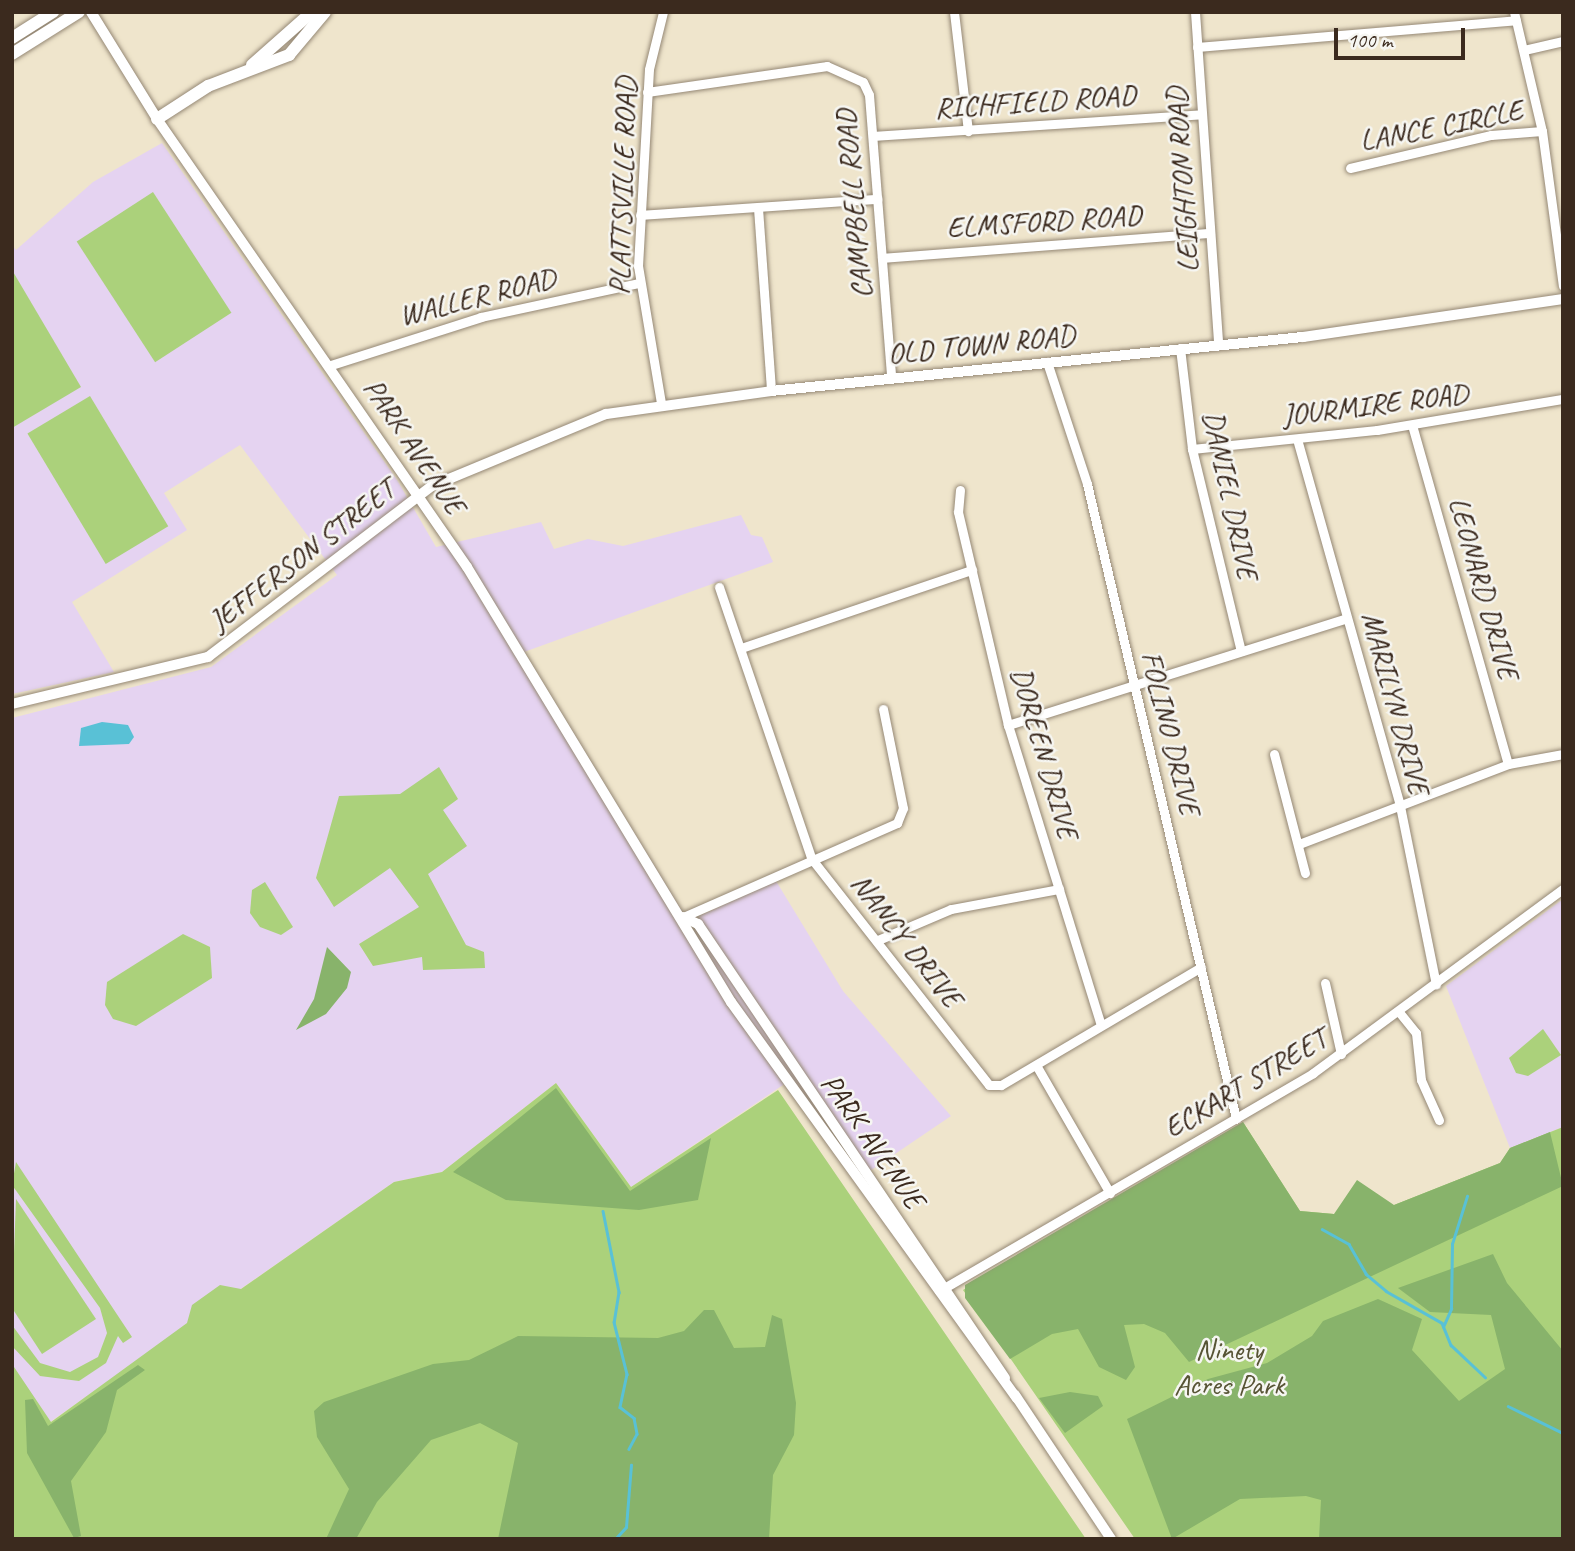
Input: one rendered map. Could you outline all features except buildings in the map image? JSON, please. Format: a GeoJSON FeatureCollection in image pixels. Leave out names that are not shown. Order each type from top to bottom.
{"type":"FeatureCollection","features":[{"type":"Feature","properties":{"kind":"highway"},"geometry":{"type":"LineString","coordinates":[[12,38],[53,12]]}},
{"type":"Feature","properties":{"kind":"highway"},"geometry":{"type":"LineString","coordinates":[[12,54],[79,12]]}},
{"type":"Feature","properties":{"kind":"highway"},"geometry":{"type":"LineString","coordinates":[[158,119],[242,72],[293,35],[312,12]]}},
{"type":"Feature","properties":{"kind":"highway"},"geometry":{"type":"LineString","coordinates":[[242,72],[289,55],[325,12]]}},
{"type":"Feature","properties":{"kind":"main road","name":"PARK AVENUE"},"geometry":{"type":"LineString","coordinates":[[92,13],[158,119],[420,495],[683,917],[685,930],[793,1092],[941,1290]]}},
{"type":"Feature","properties":{"kind":"main road","name":"OLD TOWN ROAD"},"geometry":{"type":"LineString","coordinates":[[420,495],[571,425],[661,403],[1218,345],[1563,299]]}},
{"type":"Feature","properties":{"kind":"main road","name":"JEFFERSON STREET"},"geometry":{"type":"LineString","coordinates":[[12,704],[208,657],[420,495]]}},
{"type":"Feature","properties":{"kind":"main road","name":"PARK AVENUE"},"geometry":{"type":"LineString","coordinates":[[683,917],[698,924],[941,1290],[1111,1539]]}},
{"type":"Feature","properties":{"kind":"main road"},"geometry":{"type":"LineString","coordinates":[[793,1092],[802,1082]]}},
{"type":"Feature","properties":{"kind":"street","name":"PLATTSVILLE ROAD"},"geometry":{"type":"LineString","coordinates":[[661,403],[638,284],[647,92],[663,12]]}},
{"type":"Feature","properties":{"kind":"street"},"geometry":{"type":"LineString","coordinates":[[954,12],[968,131]]}},
{"type":"Feature","properties":{"kind":"street","name":"LEIGHTON ROAD"},"geometry":{"type":"LineString","coordinates":[[1195,12],[1218,345]]}},
{"type":"Feature","properties":{"kind":"street"},"geometry":{"type":"LineString","coordinates":[[1197,47],[1515,16],[1542,131],[1563,286]]}},
{"type":"Feature","properties":{"kind":"street"},"geometry":{"type":"LineString","coordinates":[[1524,50],[1563,41]]}},
{"type":"Feature","properties":{"kind":"street","name":"CAMPBELL ROAD"},"geometry":{"type":"LineString","coordinates":[[647,92],[836,66],[866,88],[873,136],[891,377]]}},
{"type":"Feature","properties":{"kind":"street","name":"RICHFIELD ROAD"},"geometry":{"type":"LineString","coordinates":[[873,136],[1201,114]]}},
{"type":"Feature","properties":{"kind":"street","name":"LANCE CIRCLE"},"geometry":{"type":"LineString","coordinates":[[1350,168],[1491,135],[1542,131]]}},
{"type":"Feature","properties":{"kind":"street"},"geometry":{"type":"LineString","coordinates":[[640,215],[877,199]]}},
{"type":"Feature","properties":{"kind":"street"},"geometry":{"type":"LineString","coordinates":[[758,208],[771,390]]}},
{"type":"Feature","properties":{"kind":"street","name":"ELMSFORD ROAD"},"geometry":{"type":"LineString","coordinates":[[882,258],[1210,233]]}},
{"type":"Feature","properties":{"kind":"street","name":"WALLER ROAD"},"geometry":{"type":"LineString","coordinates":[[331,365],[481,317],[638,284]]}},
{"type":"Feature","properties":{"kind":"street","name":"DANIEL DRIVE"},"geometry":{"type":"LineString","coordinates":[[1180,348],[1192,449],[1241,652]]}},
{"type":"Feature","properties":{"kind":"street","name":"FOLINO DRIVE"},"geometry":{"type":"LineString","coordinates":[[1047,362],[1087,484],[1236,1119]]}},
{"type":"Feature","properties":{"kind":"street","name":"JOURMIRE ROAD"},"geometry":{"type":"LineString","coordinates":[[1192,449],[1412,425],[1563,399]]}},
{"type":"Feature","properties":{"kind":"street","name":"LEONARD DRIVE"},"geometry":{"type":"LineString","coordinates":[[1412,425],[1508,764]]}},
{"type":"Feature","properties":{"kind":"street","name":"MARILYN DRIVE"},"geometry":{"type":"LineString","coordinates":[[1297,439],[1400,806],[1436,984]]}},
{"type":"Feature","properties":{"kind":"street","name":"DOREEN DRIVE"},"geometry":{"type":"LineString","coordinates":[[960,490],[958,512],[1008,725],[1101,1025]]}},
{"type":"Feature","properties":{"kind":"street"},"geometry":{"type":"LineString","coordinates":[[741,648],[972,570]]}},
{"type":"Feature","properties":{"kind":"street","name":"NANCY DRIVE"},"geometry":{"type":"LineString","coordinates":[[719,587],[811,859],[878,940],[989,1085],[1001,1085],[1201,967]]}},
{"type":"Feature","properties":{"kind":"street"},"geometry":{"type":"LineString","coordinates":[[1008,725],[1347,618]]}},
{"type":"Feature","properties":{"kind":"street"},"geometry":{"type":"LineString","coordinates":[[683,917],[891,826],[903,814],[883,709]]}},
{"type":"Feature","properties":{"kind":"street"},"geometry":{"type":"LineString","coordinates":[[1274,754],[1299,844],[1304,873]]}},
{"type":"Feature","properties":{"kind":"street"},"geometry":{"type":"LineString","coordinates":[[1299,844],[1508,764],[1563,754]]}},
{"type":"Feature","properties":{"kind":"street","name":"ECKART STREET"},"geometry":{"type":"LineString","coordinates":[[941,1290],[1236,1119],[1341,1054],[1563,888]]}},
{"type":"Feature","properties":{"kind":"street"},"geometry":{"type":"LineString","coordinates":[[878,940],[951,909],[1059,889]]}},
{"type":"Feature","properties":{"kind":"street"},"geometry":{"type":"LineString","coordinates":[[1325,983],[1341,1054]]}},
{"type":"Feature","properties":{"kind":"street"},"geometry":{"type":"LineString","coordinates":[[1399,1012],[1416,1033],[1420,1080],[1438,1120]]}},
{"type":"Feature","properties":{"kind":"street"},"geometry":{"type":"LineString","coordinates":[[1036,1065],[1110,1193]]}},
{"type":"Feature","properties":{"kind":"shaded area"},"geometry":{"type":"Polygon","coordinates":[[[162,143],[397,480],[436,547],[541,522],[554,549],[588,539],[623,546],[741,515],[751,535],[762,537],[773,562],[524,652],[688,921],[776,881],[843,991],[951,1116],[861,1177],[792,1079],[631,1187],[556,1083],[442,1172],[394,1182],[50,1422],[12,1365],[12,718],[211,667],[337,575],[240,445],[164,493],[187,530],[72,602],[114,672],[12,694],[12,245],[16,250],[93,182],[162,143]]]}},
{"type":"Feature","properties":{"kind":"shaded area"},"geometry":{"type":"Polygon","coordinates":[[[1563,899],[1563,1127],[1510,1148],[1446,986],[1563,899]]]}},
{"type":"Feature","properties":{"kind":"green space"},"geometry":{"type":"Polygon","coordinates":[[[153,192],[231,313],[155,362],[77,242],[153,192]]]}},
{"type":"Feature","properties":{"kind":"green space"},"geometry":{"type":"Polygon","coordinates":[[[12,270],[81,387],[12,428],[12,270]]]}},
{"type":"Feature","properties":{"kind":"green space"},"geometry":{"type":"Polygon","coordinates":[[[90,396],[168,526],[106,564],[27,434],[90,396]]]}},
{"type":"Feature","properties":{"kind":"green space"},"geometry":{"type":"Polygon","coordinates":[[[439,767],[458,799],[443,810],[467,846],[428,874],[466,945],[484,952],[485,968],[423,970],[422,957],[373,966],[359,944],[419,907],[390,868],[334,907],[316,878],[339,796],[400,794],[439,767]]]}},
{"type":"Feature","properties":{"kind":"green space"},"geometry":{"type":"Polygon","coordinates":[[[265,882],[293,927],[281,935],[260,927],[250,913],[252,890],[265,882]]]}},
{"type":"Feature","properties":{"kind":"green space"},"geometry":{"type":"Polygon","coordinates":[[[183,934],[210,947],[212,978],[136,1026],[113,1019],[105,1005],[107,982],[183,934]]]}},
{"type":"Feature","properties":{"kind":"green space"},"geometry":{"type":"Polygon","coordinates":[[[327,947],[351,972],[347,988],[326,1014],[296,1030],[314,999],[327,947]]]}},
{"type":"Feature","properties":{"kind":"green space"},"geometry":{"type":"Polygon","coordinates":[[[1543,1029],[1561,1055],[1528,1076],[1516,1073],[1509,1058],[1543,1029]]]}},
{"type":"Feature","properties":{"kind":"green space"},"geometry":{"type":"Polygon","coordinates":[[[556,1083],[631,1187],[778,1090],[1086,1539],[12,1539],[12,1364],[51,1422],[187,1323],[192,1305],[220,1285],[241,1289],[394,1182],[442,1172],[556,1083]]]}},
{"type":"Feature","properties":{"kind":"green space"},"geometry":{"type":"Polygon","coordinates":[[[556,1088],[630,1191],[711,1138],[698,1200],[639,1210],[506,1200],[453,1172],[556,1088]]]}},
{"type":"Feature","properties":{"kind":"green space","name":"Ninety Acres Park"},"geometry":{"type":"Polygon","coordinates":[[[1243,1122],[1300,1211],[1334,1214],[1394,1205],[1500,1163],[1510,1148],[1563,1127],[1563,1539],[1135,1539],[963,1290],[1243,1122]]]}},
{"type":"Feature","properties":{"kind":"green space"},"geometry":{"type":"Polygon","coordinates":[[[1243,1122],[1300,1211],[1334,1214],[1357,1180],[1394,1205],[1500,1163],[1510,1148],[1550,1132],[1563,1186],[1189,1362],[1165,1333],[1144,1324],[1124,1325],[1135,1367],[1126,1380],[1099,1367],[1078,1329],[1052,1334],[1010,1359],[965,1298],[965,1285],[1243,1122]]]}},
{"type":"Feature","properties":{"kind":"green space"},"geometry":{"type":"Polygon","coordinates":[[[16,1162],[132,1337],[123,1343],[118,1336],[106,1363],[79,1381],[40,1376],[12,1346],[12,1325],[40,1363],[70,1372],[98,1357],[107,1333],[100,1308],[12,1185],[16,1162]]]}},
{"type":"Feature","properties":{"kind":"green space"},"geometry":{"type":"Polygon","coordinates":[[[16,1199],[96,1319],[42,1354],[12,1308],[16,1199]]]}},
{"type":"Feature","properties":{"kind":"green space"},"geometry":{"type":"Polygon","coordinates":[[[1493,1254],[1507,1283],[1563,1351],[1563,1539],[1319,1539],[1321,1500],[1306,1496],[1240,1499],[1172,1539],[1127,1419],[1208,1379],[1267,1363],[1312,1336],[1323,1321],[1378,1299],[1422,1319],[1412,1350],[1459,1401],[1505,1369],[1491,1315],[1430,1312],[1398,1288],[1493,1254]]]}},
{"type":"Feature","properties":{"kind":"green space"},"geometry":{"type":"Polygon","coordinates":[[[704,1310],[714,1310],[734,1348],[765,1347],[772,1315],[782,1319],[796,1403],[794,1435],[773,1475],[769,1539],[498,1539],[518,1443],[480,1423],[431,1440],[377,1502],[356,1539],[326,1539],[349,1489],[317,1437],[314,1411],[324,1402],[433,1364],[469,1360],[518,1336],[658,1338],[684,1331],[704,1310]]]}},
{"type":"Feature","properties":{"kind":"green space"},"geometry":{"type":"Polygon","coordinates":[[[138,1365],[145,1370],[117,1390],[106,1432],[71,1481],[81,1536],[74,1538],[27,1453],[25,1400],[33,1399],[48,1426],[138,1365]]]}},
{"type":"Feature","properties":{"kind":"green space"},"geometry":{"type":"Polygon","coordinates":[[[1070,1392],[1098,1396],[1103,1406],[1065,1433],[1039,1398],[1070,1392]]]}},
{"type":"Feature","properties":{"kind":"water"},"geometry":{"type":"Polygon","coordinates":[[[102,722],[128,725],[134,737],[129,744],[79,746],[81,728],[102,722]]]}},
{"type":"Feature","properties":{"kind":"waterway"},"geometry":{"type":"LineString","coordinates":[[1443,1327],[1451,1309],[1452,1244],[1467,1196]]}},
{"type":"Feature","properties":{"kind":"waterway"},"geometry":{"type":"LineString","coordinates":[[603,1211],[619,1292],[614,1322],[627,1374],[620,1407],[634,1418],[637,1434],[629,1449]]}},
{"type":"Feature","properties":{"kind":"waterway"},"geometry":{"type":"LineString","coordinates":[[1322,1229],[1349,1244],[1366,1274],[1386,1291],[1442,1323],[1451,1345],[1485,1377]]}},
{"type":"Feature","properties":{"kind":"waterway"},"geometry":{"type":"LineString","coordinates":[[1508,1406],[1563,1433]]}},
{"type":"Feature","properties":{"kind":"waterway"},"geometry":{"type":"LineString","coordinates":[[615,1539],[626,1527],[631,1465]]}}]}
